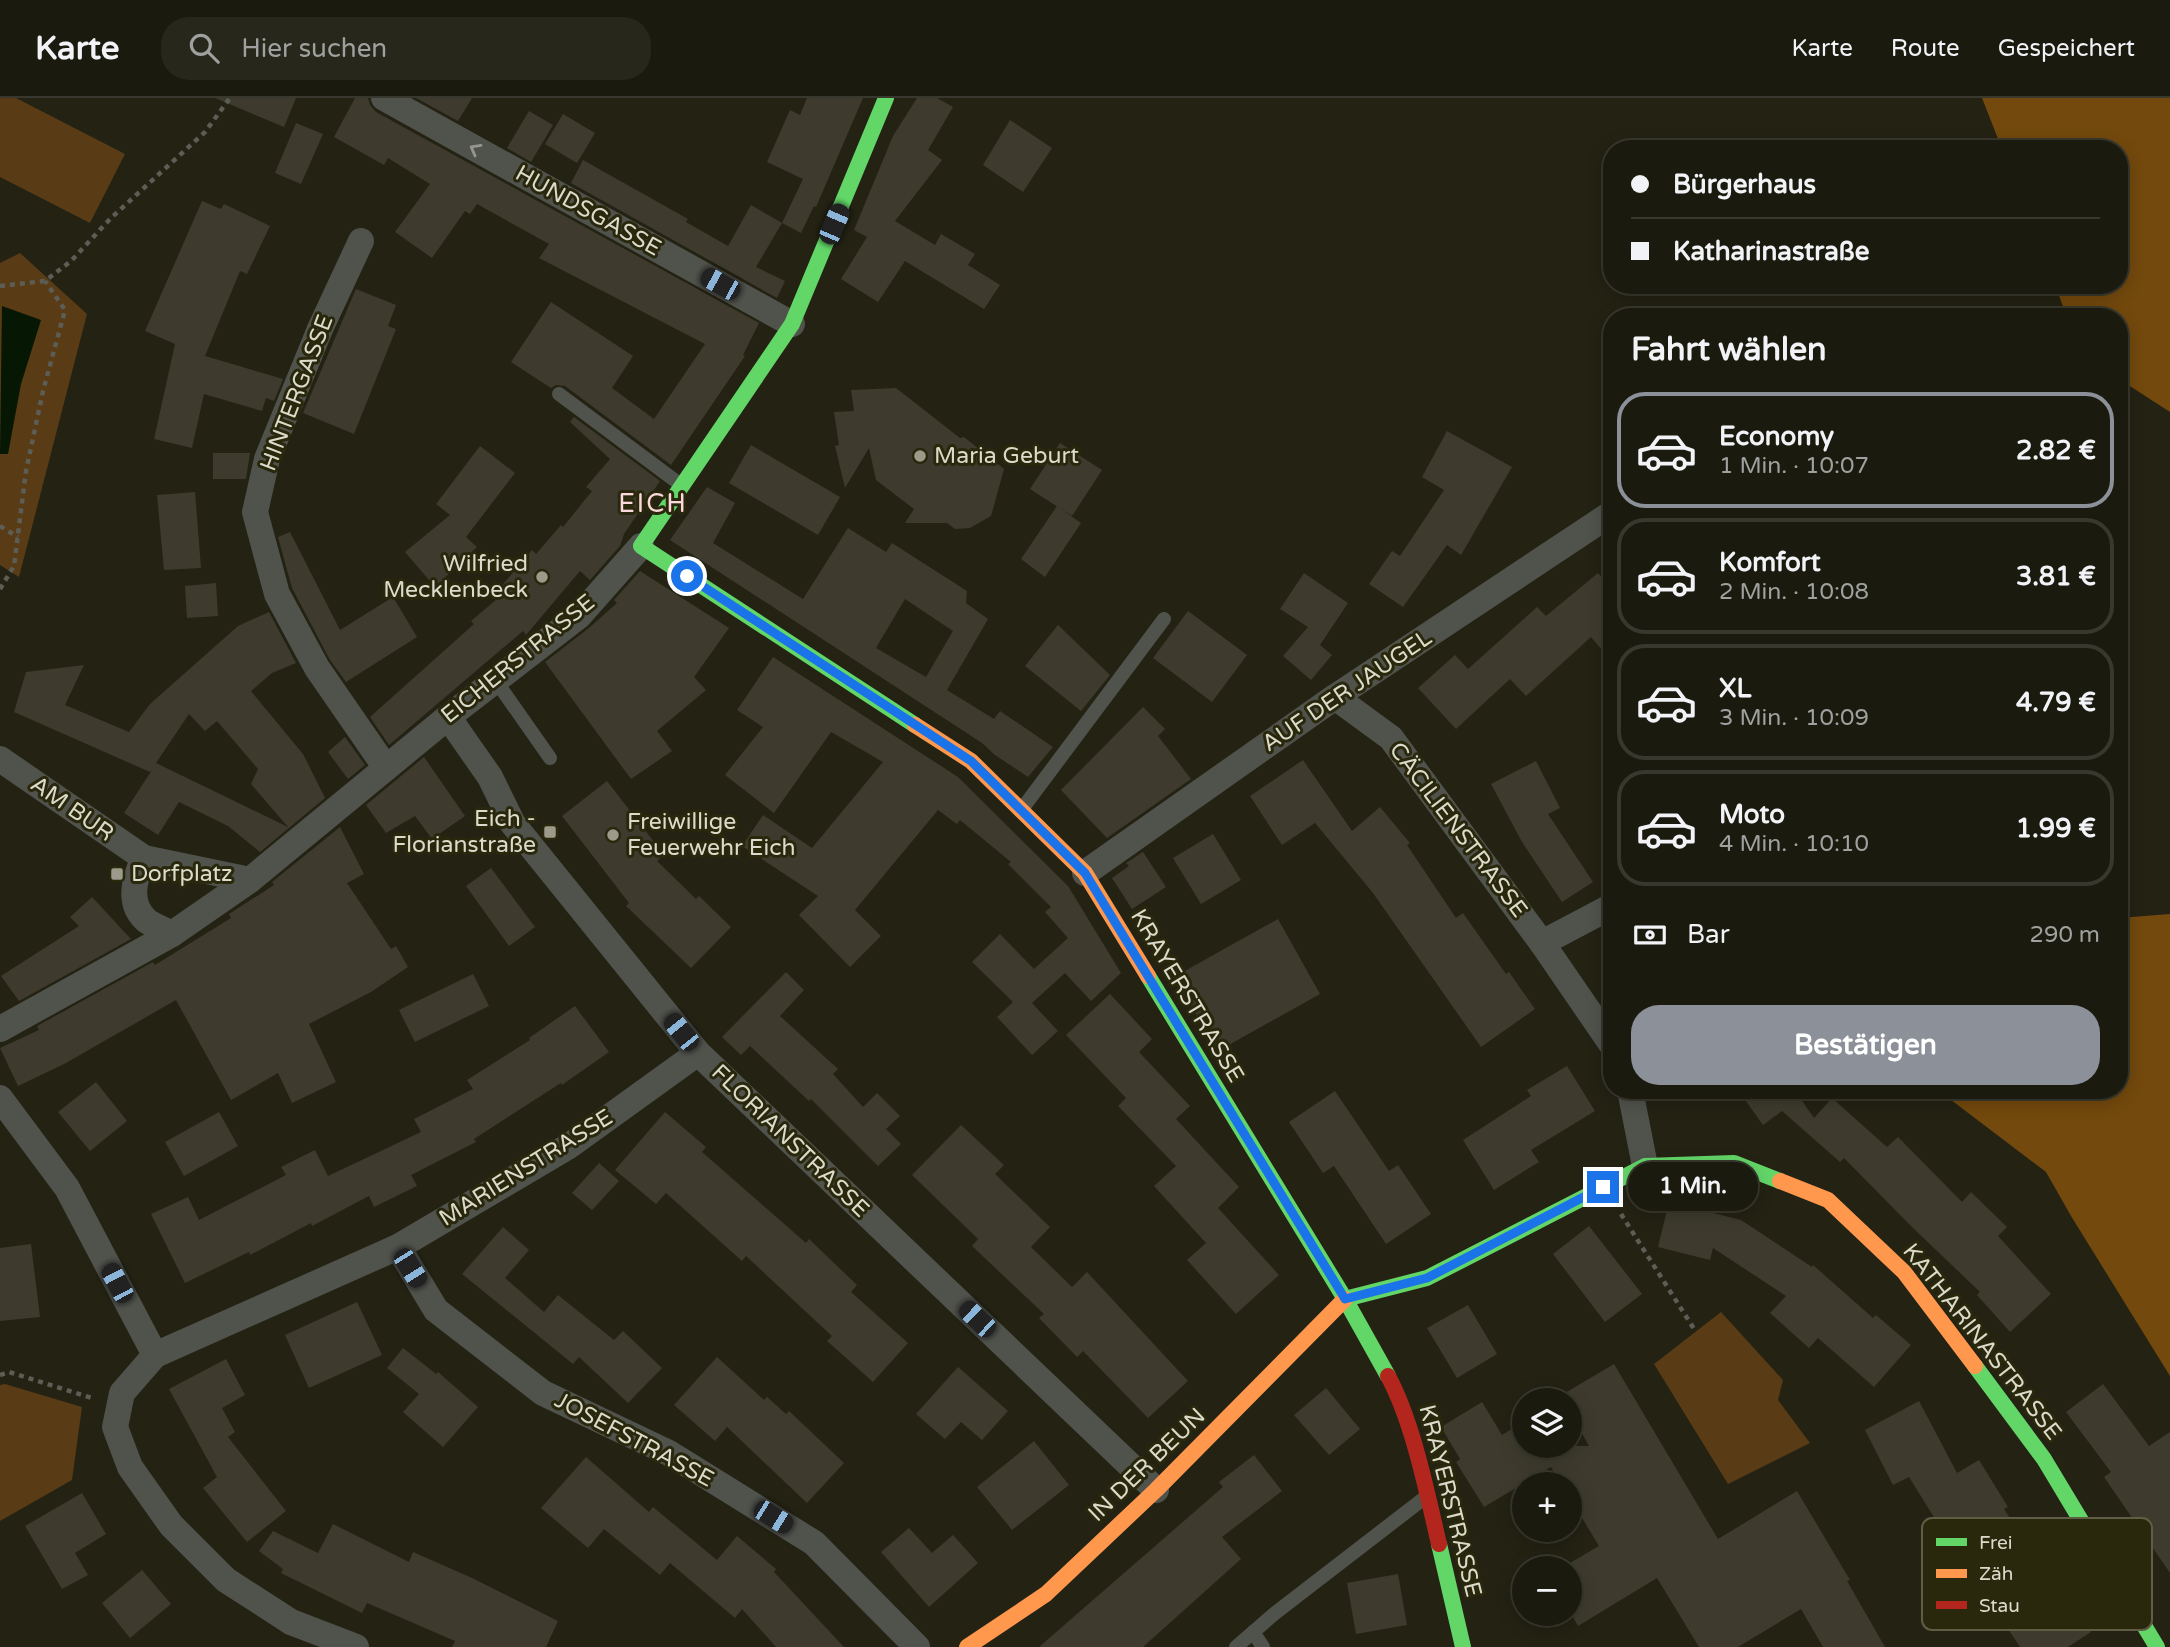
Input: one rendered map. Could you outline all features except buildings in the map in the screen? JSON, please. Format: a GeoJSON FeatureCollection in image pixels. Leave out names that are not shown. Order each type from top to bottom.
{"type":"FeatureCollection","features":[{"type":"Feature","properties":{"kind":"street","name":"HUNDSGASSE"},"geometry":{"type":"LineString","coordinates":[[384,98],[792,324]]}},
{"type":"Feature","properties":{"kind":"street","name":"EICHERSTRASSE"},"geometry":{"type":"LineString","coordinates":[[0,1029],[173,934],[250,880],[579,615],[641,546],[792,324],[886,98]]}},
{"type":"Feature","properties":{"kind":"street","name":"HINTERGASSE"},"geometry":{"type":"LineString","coordinates":[[361,241],[320,329],[267,459],[255,512],[277,594],[317,668],[386,768]]}},
{"type":"Feature","properties":{"kind":"street","name":"AUF DER JAUGEL"},"geometry":{"type":"LineString","coordinates":[[1085,873],[1335,697],[1603,519]]}},
{"type":"Feature","properties":{"kind":"street","name":"KRAYERSTRASSE"},"geometry":{"type":"LineString","coordinates":[[641,546],[971,761],[1085,873],[1345,1299],[1399,1396],[1428,1495],[1463,1647]]}},
{"type":"Feature","properties":{"kind":"street","name":"CÄCILIENSTRASSE"},"geometry":{"type":"LineString","coordinates":[[1335,697],[1391,738],[1542,943],[1603,1032]]}},
{"type":"Feature","properties":{"kind":"street","name":"FLORIANSTRASSE"},"geometry":{"type":"LineString","coordinates":[[448,718],[490,777],[513,824],[698,1053],[1156,1490]]}},
{"type":"Feature","properties":{"kind":"street","name":"AM BUR"},"geometry":{"type":"LineString","coordinates":[[0,759],[144,859],[250,880]]}},
{"type":"Feature","properties":{"kind":"street"},"geometry":{"type":"LineString","coordinates":[[144,859],[135,878],[134,901],[146,920],[173,934]]}},
{"type":"Feature","properties":{"kind":"street"},"geometry":{"type":"LineString","coordinates":[[1542,943],[1603,911]]}},
{"type":"Feature","properties":{"kind":"street","name":"MARIENSTRASSE"},"geometry":{"type":"LineString","coordinates":[[119,1406],[122,1393],[155,1355],[397,1247],[569,1146],[698,1053]]}},
{"type":"Feature","properties":{"kind":"street"},"geometry":{"type":"LineString","coordinates":[[0,1098],[67,1188],[155,1355]]}},
{"type":"Feature","properties":{"kind":"street"},"geometry":{"type":"LineString","coordinates":[[1632,1099],[1645,1166]]}},
{"type":"Feature","properties":{"kind":"street","name":"KATHARINASTRASSE"},"geometry":{"type":"LineString","coordinates":[[1345,1299],[1427,1278],[1645,1166],[1734,1163],[1828,1200],[1904,1272],[2044,1459],[2079,1518]]}},
{"type":"Feature","properties":{"kind":"street","name":"JOSEFSTRASSE"},"geometry":{"type":"LineString","coordinates":[[397,1247],[436,1310],[543,1393],[669,1453],[814,1543],[916,1647]]}},
{"type":"Feature","properties":{"kind":"street","name":"IN DER BEUN"},"geometry":{"type":"LineString","coordinates":[[967,1647],[1046,1594],[1156,1490],[1345,1299]]}},
{"type":"Feature","properties":{"kind":"street"},"geometry":{"type":"LineString","coordinates":[[119,1406],[115,1427],[130,1467],[170,1525],[226,1580],[291,1622],[356,1647]]}},
{"type":"Feature","properties":{"kind":"street","name":"KATHARINASTRASSE"},"geometry":{"type":"LineString","coordinates":[[2147,1630],[2157,1647]]}},
{"type":"Feature","properties":{"kind":"lane"},"geometry":{"type":"LineString","coordinates":[[559,394],[682,485]]}},
{"type":"Feature","properties":{"kind":"lane"},"geometry":{"type":"LineString","coordinates":[[1021,810],[1164,619]]}},
{"type":"Feature","properties":{"kind":"lane"},"geometry":{"type":"LineString","coordinates":[[496,681],[550,758]]}},
{"type":"Feature","properties":{"kind":"lane"},"geometry":{"type":"LineString","coordinates":[[1236,1647],[1428,1495]]}},
{"type":"Feature","properties":{"kind":"lane"},"geometry":{"type":"LineString","coordinates":[[1253,1632],[1264,1647]]}},
{"type":"Feature","properties":{"kind":"path"},"geometry":{"type":"LineString","coordinates":[[0,285],[45,281],[71,261],[111,218],[205,132],[230,98]]}},
{"type":"Feature","properties":{"kind":"path"},"geometry":{"type":"LineString","coordinates":[[0,589],[14,566],[26,471],[65,310],[45,281]]}},
{"type":"Feature","properties":{"kind":"path"},"geometry":{"type":"LineString","coordinates":[[0,526],[18,537]]}},
{"type":"Feature","properties":{"kind":"path"},"geometry":{"type":"LineString","coordinates":[[1603,1187],[1696,1332]]}},
{"type":"Feature","properties":{"kind":"path"},"geometry":{"type":"LineString","coordinates":[[0,1375],[9,1372],[119,1406]]}},
{"type":"Feature","properties":{"kind":"shaded area"},"geometry":{"type":"Polygon","coordinates":[[[0,98],[16,98],[125,154],[90,223],[0,177],[0,98]]]}},
{"type":"Feature","properties":{"kind":"shaded area"},"geometry":{"type":"Polygon","coordinates":[[[1982,98],[2170,98],[2170,412],[2128,385],[2128,308],[2064,308],[2058,294],[2128,294],[2128,140],[1998,140],[1982,98]]]}},
{"type":"Feature","properties":{"kind":"shaded area"},"geometry":{"type":"Polygon","coordinates":[[[20,253],[87,314],[19,577],[0,565],[0,263],[20,253]]]}},
{"type":"Feature","properties":{"kind":"shaded area"},"geometry":{"type":"Polygon","coordinates":[[[2,306],[41,320],[21,384],[8,454],[0,454],[2,306]]]}},
{"type":"Feature","properties":{"kind":"shaded area"},"geometry":{"type":"Polygon","coordinates":[[[2170,914],[2170,1376],[2046,1172],[1950,1099],[2128,1099],[2128,917],[2170,914]]]}},
{"type":"Feature","properties":{"kind":"shaded area"},"geometry":{"type":"Polygon","coordinates":[[[1721,1312],[1783,1380],[1778,1400],[1810,1443],[1728,1484],[1654,1364],[1721,1312]]]}},
{"type":"Feature","properties":{"kind":"shaded area"},"geometry":{"type":"Polygon","coordinates":[[[5,1384],[82,1407],[72,1480],[0,1521],[0,1385],[5,1384]]]}},
{"type":"Feature","properties":{"kind":"traffic: fast"},"geometry":{"type":"LineString","coordinates":[[886,98],[792,324],[641,546],[915,725]]}},
{"type":"Feature","properties":{"kind":"traffic: fast"},"geometry":{"type":"LineString","coordinates":[[1148,976],[1345,1299],[1388,1376]]}},
{"type":"Feature","properties":{"kind":"traffic: fast"},"geometry":{"type":"LineString","coordinates":[[1345,1299],[1427,1278],[1645,1166],[1734,1163],[1780,1181]]}},
{"type":"Feature","properties":{"kind":"traffic: fast"},"geometry":{"type":"LineString","coordinates":[[1975,1366],[2044,1459],[2079,1518]]}},
{"type":"Feature","properties":{"kind":"traffic: fast"},"geometry":{"type":"LineString","coordinates":[[1439,1544],[1463,1647]]}},
{"type":"Feature","properties":{"kind":"traffic: fast"},"geometry":{"type":"LineString","coordinates":[[2147,1630],[2157,1647]]}},
{"type":"Feature","properties":{"kind":"traffic: slow"},"geometry":{"type":"LineString","coordinates":[[915,725],[971,761],[1085,873],[1148,976]]}},
{"type":"Feature","properties":{"kind":"traffic: slow"},"geometry":{"type":"LineString","coordinates":[[1780,1181],[1828,1200],[1904,1272],[1975,1366]]}},
{"type":"Feature","properties":{"kind":"traffic: slow"},"geometry":{"type":"LineString","coordinates":[[967,1647],[1046,1594],[1156,1490],[1345,1299]]}},
{"type":"Feature","properties":{"kind":"traffic: jam"},"geometry":{"type":"LineString","coordinates":[[1388,1376],[1412,1436],[1439,1544]]}},
{"type":"Feature","properties":{"kind":"place","name":"Maria Geburt"},"geometry":{"type":"Point","coordinates":[920,456]}},
{"type":"Feature","properties":{"kind":"place","name":"Wilfried Mecklenbeck"},"geometry":{"type":"Point","coordinates":[542,577]}},
{"type":"Feature","properties":{"kind":"place","name":"Eich - Florianstraße"},"geometry":{"type":"Point","coordinates":[550,832]}},
{"type":"Feature","properties":{"kind":"place","name":"Freiwillige Feuerwehr Eich"},"geometry":{"type":"Point","coordinates":[613,835]}},
{"type":"Feature","properties":{"kind":"place","name":"Dorfplatz"},"geometry":{"type":"Point","coordinates":[117,874]}},
{"type":"Feature","properties":{"kind":"district","name":"EICH"},"geometry":{"type":"Point","coordinates":[653,503]}},
{"type":"Feature","properties":{"kind":"route"},"geometry":{"type":"LineString","coordinates":[[687,576],[971,761],[1085,873],[1345,1299],[1427,1278],[1603,1187]]}}]}
